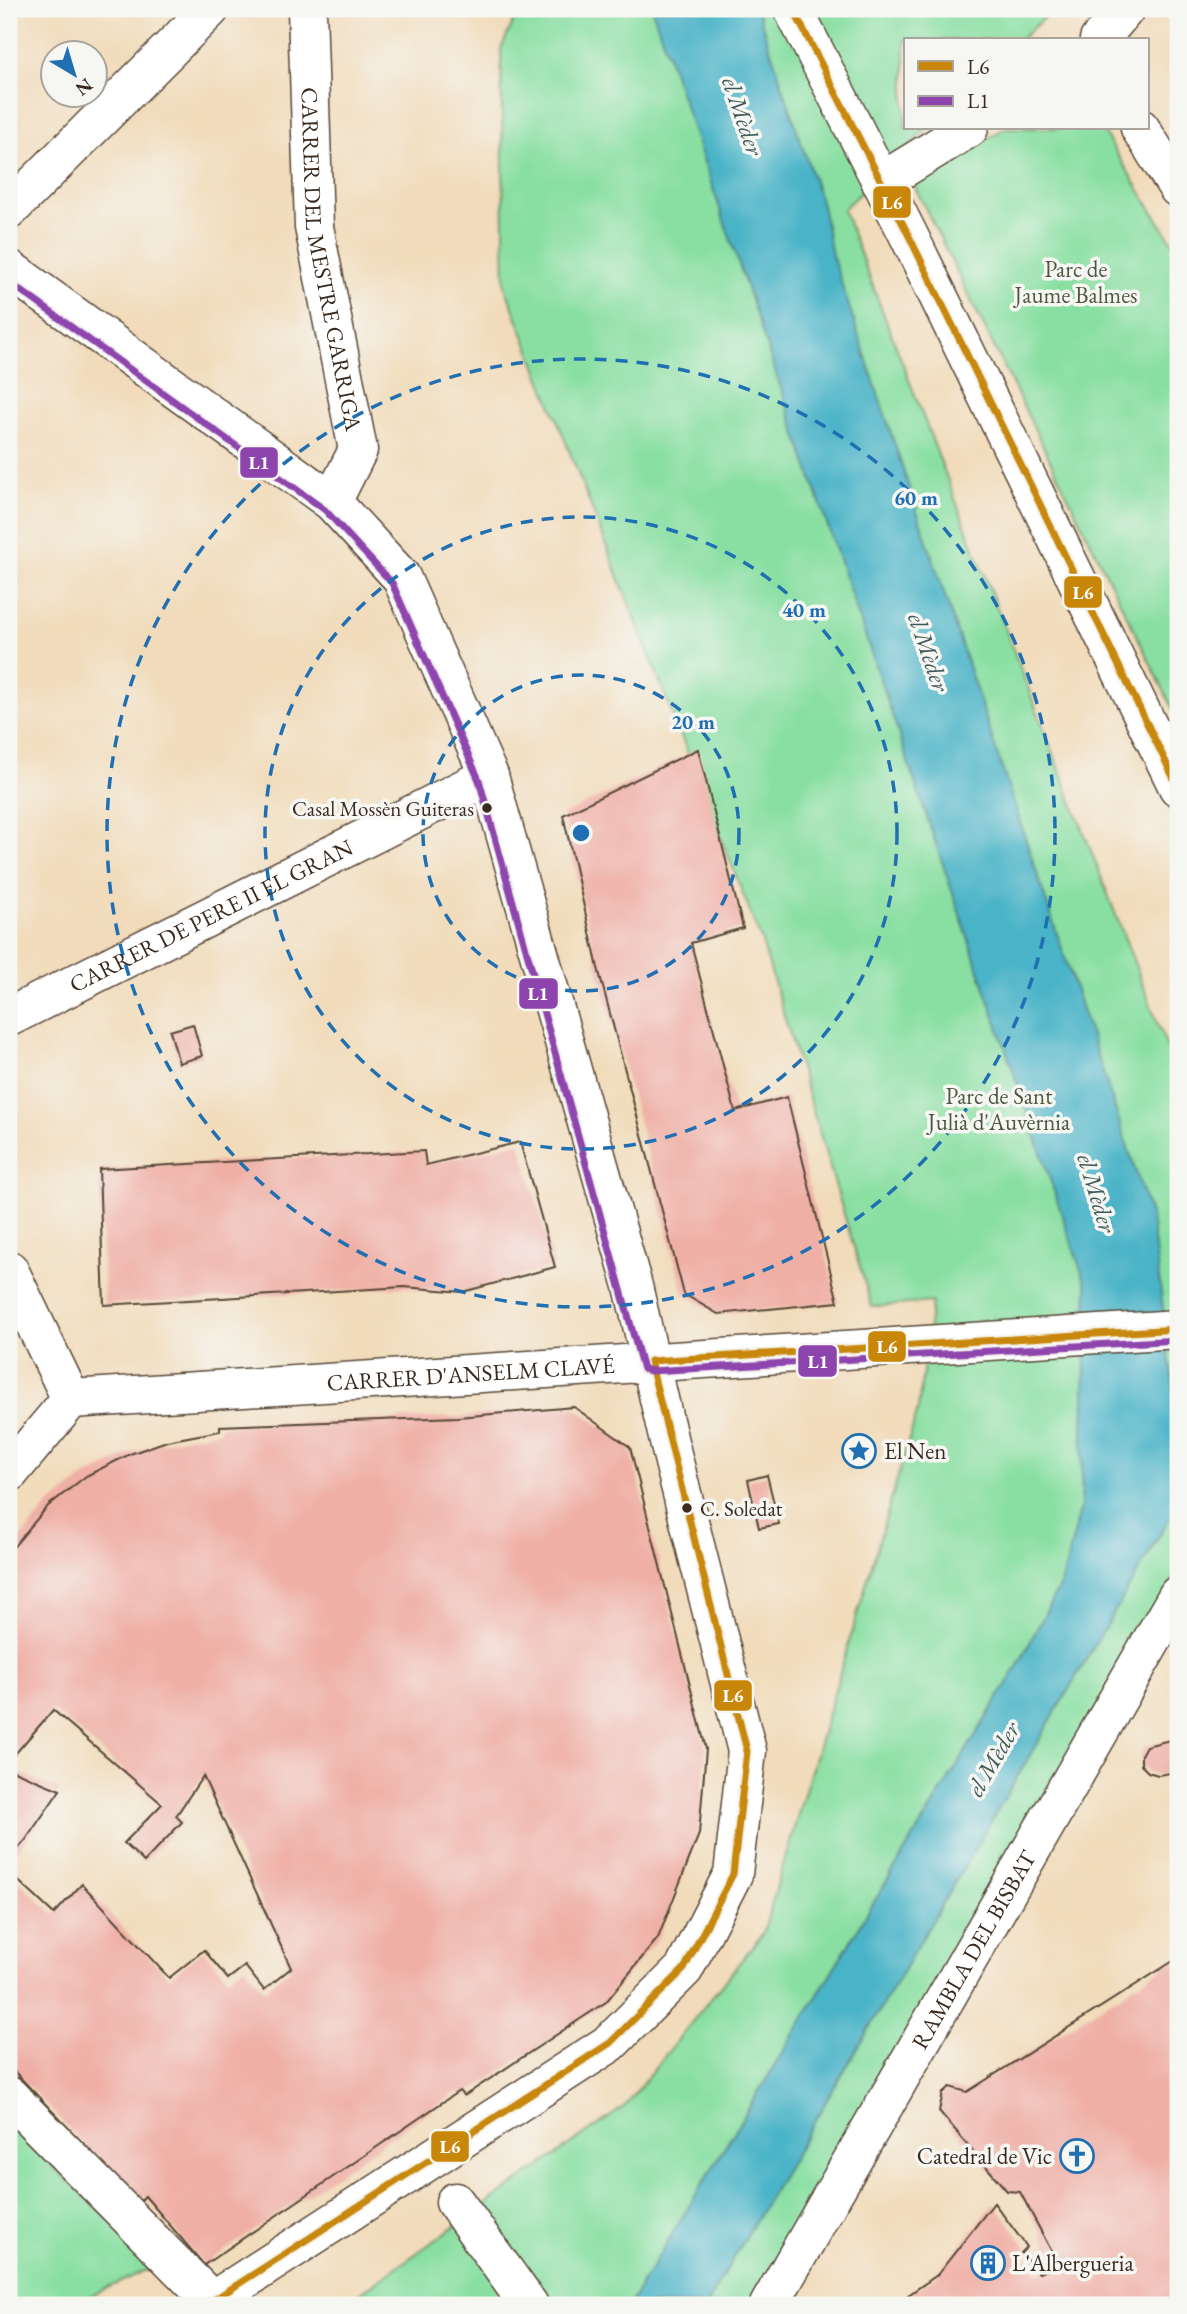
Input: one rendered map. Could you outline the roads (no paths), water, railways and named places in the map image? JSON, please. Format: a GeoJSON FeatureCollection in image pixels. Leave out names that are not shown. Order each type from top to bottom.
{"type":"FeatureCollection","features":[{"type":"Feature","properties":{"kind":"street"},"geometry":{"type":"LineString","coordinates":[[9,210],[210,9]]}},
{"type":"Feature","properties":{"kind":"street","name":"CARRER DEL MESTRE GARRIGA"},"geometry":{"type":"LineString","coordinates":[[307,9],[314,227],[358,450],[332,502]]}},
{"type":"Feature","properties":{"kind":"street"},"geometry":{"type":"LineString","coordinates":[[793,9],[881,182],[1178,787]]}},
{"type":"Feature","properties":{"kind":"street"},"geometry":{"type":"LineString","coordinates":[[1102,38],[1125,9]]}},
{"type":"Feature","properties":{"kind":"street"},"geometry":{"type":"LineString","coordinates":[[881,182],[967,130]]}},
{"type":"Feature","properties":{"kind":"street"},"geometry":{"type":"LineString","coordinates":[[1141,130],[1178,188]]}},
{"type":"Feature","properties":{"kind":"street"},"geometry":{"type":"LineString","coordinates":[[9,269],[332,502],[401,577],[489,776],[633,1286],[747,1751],[733,1874],[684,1969],[610,2043],[209,2304],[9,2096]]}},
{"type":"Feature","properties":{"kind":"street","name":"CARRER DE PERE II EL GRAN"},"geometry":{"type":"LineString","coordinates":[[9,1017],[489,776]]}},
{"type":"Feature","properties":{"kind":"street"},"geometry":{"type":"LineString","coordinates":[[9,1270],[71,1399],[9,1474]]}},
{"type":"Feature","properties":{"kind":"street","name":"CARRER D'ANSELM CLAVÉ"},"geometry":{"type":"LineString","coordinates":[[71,1399],[928,1342],[1177,1329]]}},
{"type":"Feature","properties":{"kind":"street","name":"RAMBLA DEL BISBAT"},"geometry":{"type":"LineString","coordinates":[[769,2305],[1178,1595]]}},
{"type":"Feature","properties":{"kind":"street"},"geometry":{"type":"LineString","coordinates":[[455,2202],[529,2305]]}},
{"type":"Feature","properties":{"kind":"water","name":"el Mèder"},"geometry":{"type":"Polygon","coordinates":[[[652,9],[757,9],[822,205],[832,255],[1151,1217],[1178,1423],[1178,1504],[706,2305],[629,2305],[1017,1667],[1062,1581],[1081,1507],[1087,1288],[652,9]]]}},
{"type":"Feature","properties":{"kind":"place","name":"Casal Mossèn Guiteras"},"geometry":{"type":"Point","coordinates":[487,808]}},
{"type":"Feature","properties":{"kind":"place","name":"El Nen"},"geometry":{"type":"Point","coordinates":[859,1451]}},
{"type":"Feature","properties":{"kind":"place","name":"C. Soledat"},"geometry":{"type":"Point","coordinates":[687,1508]}},
{"type":"Feature","properties":{"kind":"place","name":"Catedral de Vic"},"geometry":{"type":"Point","coordinates":[1077,2156]}},
{"type":"Feature","properties":{"kind":"place","name":"L'Albergueria"},"geometry":{"type":"Point","coordinates":[988,2263]}},
{"type":"Feature","properties":{"kind":"park label","name":"Parc de Jaume Balmes"},"geometry":{"type":"Point","coordinates":[1076,282]}},
{"type":"Feature","properties":{"kind":"park label","name":"Parc de Sant Julià d'Auvèrnia"},"geometry":{"type":"Point","coordinates":[999,1109]}}]}
